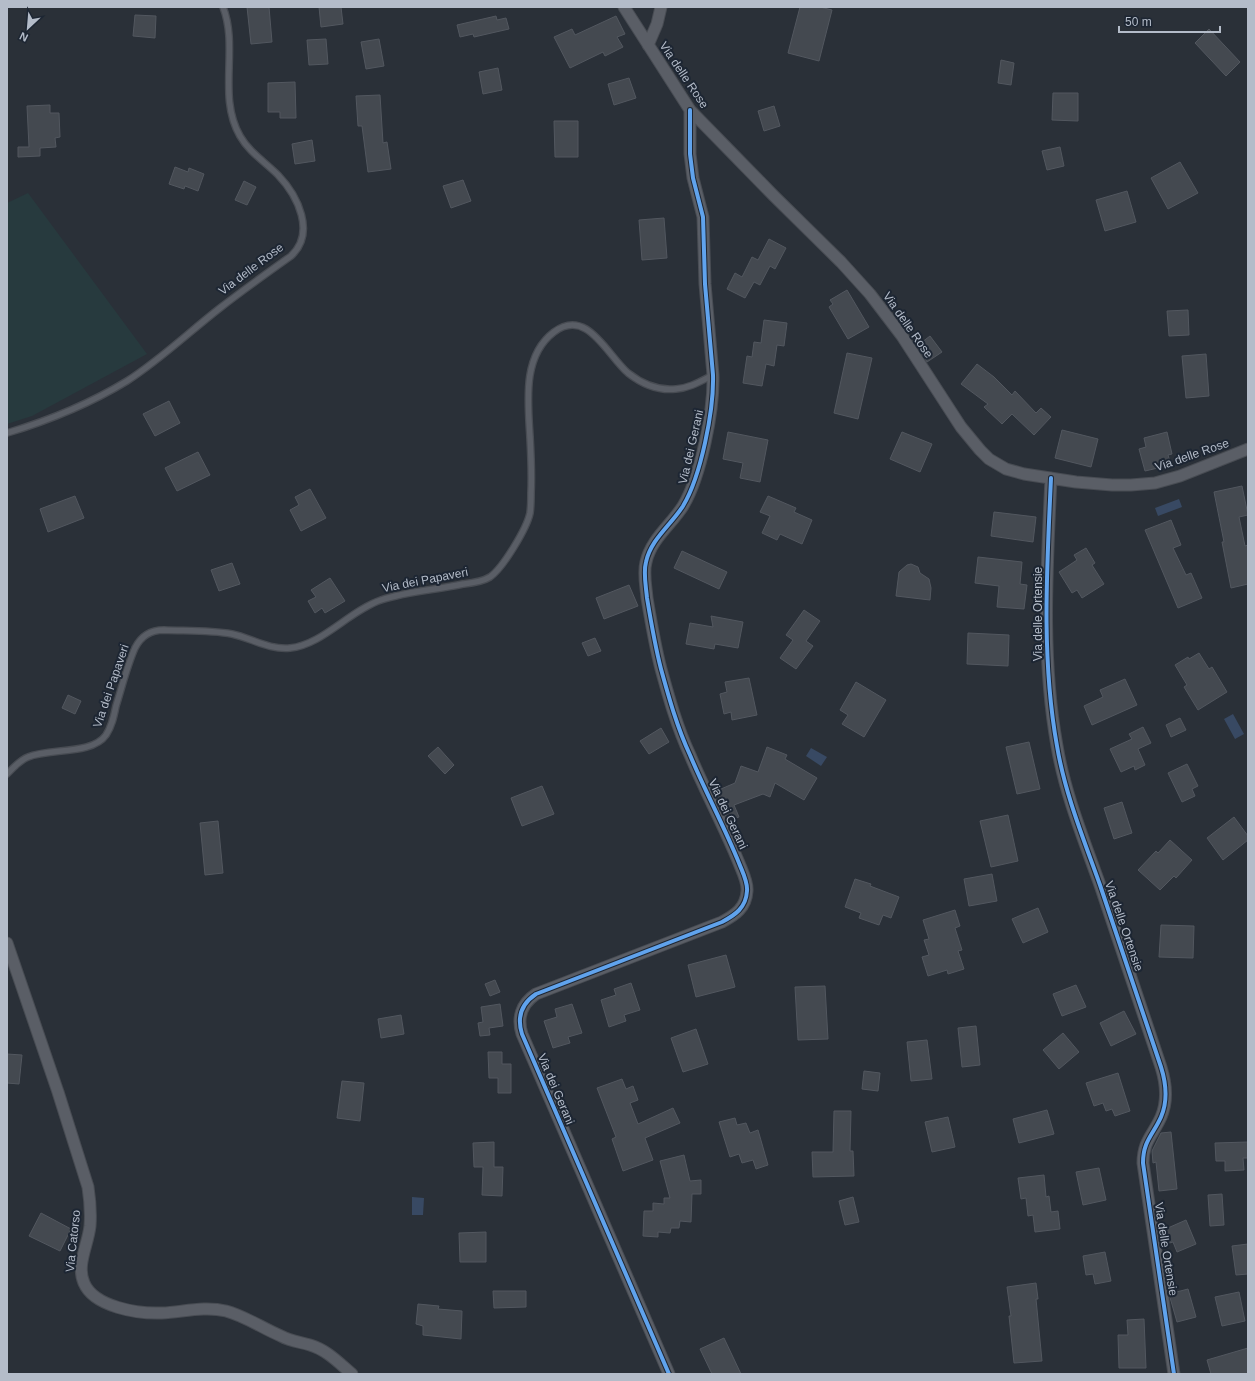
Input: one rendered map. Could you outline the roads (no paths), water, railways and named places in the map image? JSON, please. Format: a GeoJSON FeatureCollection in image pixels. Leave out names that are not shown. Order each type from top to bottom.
{"type":"FeatureCollection","features":[{"type":"Feature","properties":{"kind":"street","name":"Via delle Rose"},"geometry":{"type":"LineString","coordinates":[[624,7],[690,110],[841,262],[870,294],[902,336],[951,415],[985,456],[994,463],[1013,471],[1050,478],[1117,485],[1131,485],[1155,482],[1180,476],[1199,470],[1248,449]]}},
{"type":"Feature","properties":{"kind":"street"},"geometry":{"type":"LineString","coordinates":[[648,44],[657,24],[661,7]]}},
{"type":"Feature","properties":{"kind":"street","name":"Via dei Gerani"},"geometry":{"type":"LineString","coordinates":[[669,1374],[522,1034],[519,1022],[520,1014],[525,1003],[536,994],[722,922],[739,912],[746,899],[747,889],[744,876],[721,820],[690,756],[676,721],[655,643],[645,577],[645,566],[650,551],[660,535],[682,508],[692,487],[705,440],[713,390],[705,284],[704,223],[692,170],[690,154],[690,110]]}},
{"type":"Feature","properties":{"kind":"street","name":"Via delle Ortensie"},"geometry":{"type":"LineString","coordinates":[[1050,478],[1046,630],[1049,680],[1056,744],[1062,772],[1075,817],[1159,1060],[1165,1084],[1165,1101],[1162,1115],[1145,1146],[1143,1163],[1174,1374]]}},
{"type":"Feature","properties":{"kind":"street","name":"Via Catorso"},"geometry":{"type":"LineString","coordinates":[[7,943],[66,1116],[88,1187],[90,1203],[90,1228],[81,1269],[83,1281],[88,1291],[99,1300],[109,1305],[143,1312],[164,1313],[204,1309],[226,1311],[245,1318],[286,1339],[310,1345],[322,1350],[352,1374]]}},
{"type":"Feature","properties":{"kind":"lane","name":"Via delle Rose"},"geometry":{"type":"LineString","coordinates":[[7,433],[44,420],[106,392],[138,373],[221,307],[291,256],[300,245],[304,232],[302,217],[298,205],[290,191],[276,173],[248,148],[240,138],[234,123],[228,89],[228,28],[223,7]]}},
{"type":"Feature","properties":{"kind":"lane","name":"Via dei Papaveri"},"geometry":{"type":"LineString","coordinates":[[7,774],[29,756],[85,747],[96,744],[103,738],[111,723],[135,648],[142,637],[152,632],[164,630],[224,633],[267,646],[288,648],[298,647],[310,642],[361,609],[378,601],[400,595],[482,580],[493,574],[513,548],[530,514],[532,467],[528,400],[529,384],[533,363],[539,350],[546,340],[556,331],[570,325],[578,325],[586,328],[629,374],[640,382],[653,387],[670,390],[687,388],[713,375]]}},
{"type":"Feature","properties":{"kind":"water"},"geometry":{"type":"Polygon","coordinates":[[[1179,499],[1182,507],[1158,516],[1155,508],[1179,499]]]}},
{"type":"Feature","properties":{"kind":"water"},"geometry":{"type":"Polygon","coordinates":[[[1233,714],[1244,734],[1235,739],[1224,719],[1233,714]]]}},
{"type":"Feature","properties":{"kind":"water"},"geometry":{"type":"Polygon","coordinates":[[[811,748],[827,757],[821,766],[806,756],[811,748]]]}},
{"type":"Feature","properties":{"kind":"water"},"geometry":{"type":"Polygon","coordinates":[[[412,1197],[424,1198],[423,1215],[412,1215],[412,1197]]]}}]}
